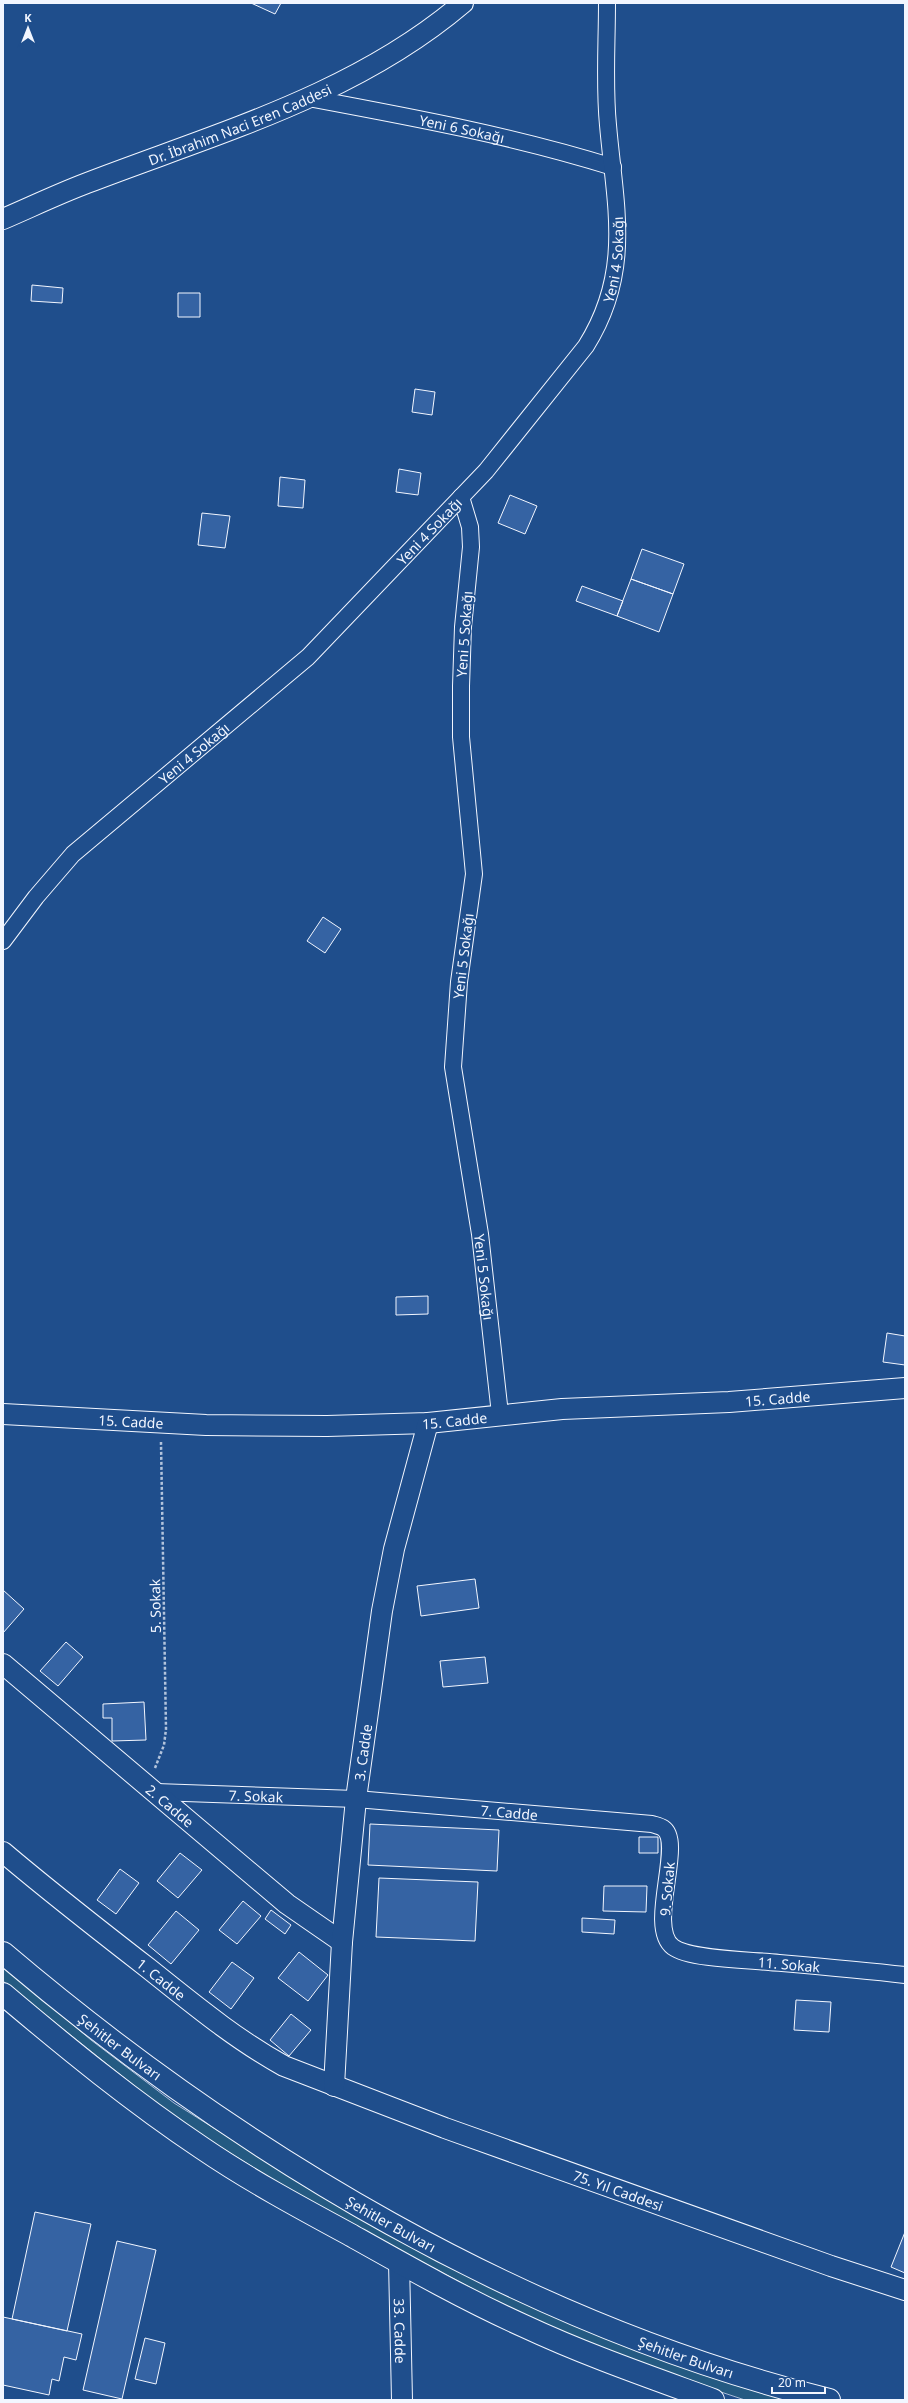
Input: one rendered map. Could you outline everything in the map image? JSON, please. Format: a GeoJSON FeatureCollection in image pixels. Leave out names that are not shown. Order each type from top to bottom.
{"type":"FeatureCollection","features":[{"type":"Feature","properties":{"kind":"main road","name":"Şehitler Bulvarı"},"geometry":{"type":"LineString","coordinates":[[3,1953],[95,2029],[187,2097],[272,2153],[393,2224],[505,2282],[605,2327],[749,2379],[829,2400]]}},
{"type":"Feature","properties":{"kind":"main road"},"geometry":{"type":"LineString","coordinates":[[3,1994],[80,2059],[202,2148],[296,2206],[490,2310],[558,2341],[713,2400]]}},
{"type":"Feature","properties":{"kind":"street","name":"Dr. İbrahim Naci Eren Caddesi"},"geometry":{"type":"LineString","coordinates":[[3,219],[86,184],[197,143],[309,98],[380,62],[442,20],[463,3]]}},
{"type":"Feature","properties":{"kind":"street","name":"Yeni 4 Sokağı"},"geometry":{"type":"LineString","coordinates":[[3,941],[44,887],[73,854],[308,657],[461,497],[513,438],[586,346],[598,326],[607,303],[616,255],[619,226],[606,88],[607,3]]}},
{"type":"Feature","properties":{"kind":"street","name":"Yeni 6 Sokağı"},"geometry":{"type":"LineString","coordinates":[[309,98],[453,125],[566,153],[613,167]]}},
{"type":"Feature","properties":{"kind":"street","name":"Yeni 5 Sokağı"},"geometry":{"type":"LineString","coordinates":[[461,497],[470,527],[471,547],[463,627],[461,737],[474,874],[459,982],[453,1067],[486,1281],[500,1414]]}},
{"type":"Feature","properties":{"kind":"street","name":"15. Cadde"},"geometry":{"type":"LineString","coordinates":[[3,1414],[161,1423],[264,1426],[428,1423],[500,1414],[619,1406],[729,1402],[905,1388]]}},
{"type":"Feature","properties":{"kind":"street","name":"3. Cadde"},"geometry":{"type":"LineString","coordinates":[[334,2086],[342,1942],[356,1799],[382,1611],[394,1549],[428,1423]]}},
{"type":"Feature","properties":{"kind":"street","name":"2. Cadde"},"geometry":{"type":"LineString","coordinates":[[3,1664],[287,1904],[342,1942]]}},
{"type":"Feature","properties":{"kind":"street","name":"7. Sokak"},"geometry":{"type":"LineString","coordinates":[[150,1788],[356,1799]]}},
{"type":"Feature","properties":{"kind":"street","name":"7. Cadde"},"geometry":{"type":"LineString","coordinates":[[356,1799],[652,1824],[663,1828]]}},
{"type":"Feature","properties":{"kind":"street","name":"9. Sokak"},"geometry":{"type":"LineString","coordinates":[[663,1828],[668,1834],[670,1853],[664,1906],[664,1932],[666,1940],[675,1948]]}},
{"type":"Feature","properties":{"kind":"street","name":"1. Cadde"},"geometry":{"type":"LineString","coordinates":[[3,1852],[90,1924],[208,2017],[270,2058],[334,2086]]}},
{"type":"Feature","properties":{"kind":"street","name":"11. Sokak"},"geometry":{"type":"LineString","coordinates":[[675,1948],[716,1957],[905,1975]]}},
{"type":"Feature","properties":{"kind":"street","name":"75. Yıl Caddesi"},"geometry":{"type":"LineString","coordinates":[[334,2086],[831,2266],[905,2290]]}},
{"type":"Feature","properties":{"kind":"street","name":"33. Cadde"},"geometry":{"type":"LineString","coordinates":[[399,2262],[402,2400]]}},
{"type":"Feature","properties":{"kind":"path","name":"5. Sokak"},"geometry":{"type":"LineString","coordinates":[[150,1788],[160,1758],[166,1729],[161,1423]]}},
{"type":"Feature","properties":{"kind":"shaded area"},"geometry":{"type":"Polygon","coordinates":[[[3,1966],[91,2040],[174,2103],[335,2204],[504,2293],[558,2318],[679,2366],[785,2400],[745,2400],[679,2378],[586,2343],[488,2297],[311,2203],[217,2145],[157,2104],[3,1981],[3,1966]]]}},
{"type":"Feature","properties":{"kind":"building"},"geometry":{"type":"Polygon","coordinates":[[[251,3],[281,3],[275,14],[251,3]]]}},
{"type":"Feature","properties":{"kind":"building"},"geometry":{"type":"Polygon","coordinates":[[[32,285],[63,288],[62,303],[31,301],[32,285]]]}},
{"type":"Feature","properties":{"kind":"building"},"geometry":{"type":"Polygon","coordinates":[[[178,293],[200,293],[200,317],[178,317],[178,293]]]}},
{"type":"Feature","properties":{"kind":"building"},"geometry":{"type":"Polygon","coordinates":[[[415,389],[435,392],[432,415],[412,412],[415,389]]]}},
{"type":"Feature","properties":{"kind":"building"},"geometry":{"type":"Polygon","coordinates":[[[399,469],[421,473],[418,495],[396,492],[399,469]]]}},
{"type":"Feature","properties":{"kind":"building"},"geometry":{"type":"Polygon","coordinates":[[[280,477],[305,480],[303,508],[278,506],[280,477]]]}},
{"type":"Feature","properties":{"kind":"building"},"geometry":{"type":"Polygon","coordinates":[[[510,495],[537,506],[525,534],[498,523],[510,495]]]}},
{"type":"Feature","properties":{"kind":"building"},"geometry":{"type":"Polygon","coordinates":[[[202,513],[230,516],[225,548],[198,545],[202,513]]]}},
{"type":"Feature","properties":{"kind":"building"},"geometry":{"type":"Polygon","coordinates":[[[642,549],[684,564],[673,594],[631,579],[642,549]]]}},
{"type":"Feature","properties":{"kind":"building"},"geometry":{"type":"Polygon","coordinates":[[[631,579],[673,594],[659,632],[617,616],[631,579]]]}},
{"type":"Feature","properties":{"kind":"building"},"geometry":{"type":"Polygon","coordinates":[[[582,586],[623,601],[617,616],[576,601],[582,586]]]}},
{"type":"Feature","properties":{"kind":"building"},"geometry":{"type":"Polygon","coordinates":[[[323,917],[341,929],[325,953],[307,941],[323,917]]]}},
{"type":"Feature","properties":{"kind":"building"},"geometry":{"type":"Polygon","coordinates":[[[428,1296],[428,1314],[396,1315],[396,1297],[428,1296]]]}},
{"type":"Feature","properties":{"kind":"building"},"geometry":{"type":"Polygon","coordinates":[[[887,1333],[905,1336],[905,1365],[883,1362],[887,1333]]]}},
{"type":"Feature","properties":{"kind":"building"},"geometry":{"type":"Polygon","coordinates":[[[475,1579],[479,1608],[421,1616],[417,1586],[475,1579]]]}},
{"type":"Feature","properties":{"kind":"building"},"geometry":{"type":"Polygon","coordinates":[[[3,1590],[24,1609],[3,1633],[3,1590]]]}},
{"type":"Feature","properties":{"kind":"building"},"geometry":{"type":"Polygon","coordinates":[[[66,1642],[83,1657],[58,1686],[40,1671],[66,1642]]]}},
{"type":"Feature","properties":{"kind":"building"},"geometry":{"type":"Polygon","coordinates":[[[485,1657],[488,1683],[443,1687],[440,1661],[485,1657]]]}},
{"type":"Feature","properties":{"kind":"building"},"geometry":{"type":"Polygon","coordinates":[[[144,1702],[146,1740],[112,1741],[112,1718],[103,1718],[103,1704],[144,1702]]]}},
{"type":"Feature","properties":{"kind":"building"},"geometry":{"type":"Polygon","coordinates":[[[370,1824],[499,1830],[497,1871],[368,1865],[370,1824]]]}},
{"type":"Feature","properties":{"kind":"building"},"geometry":{"type":"Polygon","coordinates":[[[639,1837],[658,1837],[658,1853],[639,1853],[639,1837]]]}},
{"type":"Feature","properties":{"kind":"building"},"geometry":{"type":"Polygon","coordinates":[[[180,1853],[202,1870],[178,1898],[157,1881],[180,1853]]]}},
{"type":"Feature","properties":{"kind":"building"},"geometry":{"type":"Polygon","coordinates":[[[120,1869],[139,1883],[116,1914],[97,1900],[120,1869]]]}},
{"type":"Feature","properties":{"kind":"building"},"geometry":{"type":"Polygon","coordinates":[[[379,1878],[478,1882],[475,1941],[376,1937],[379,1878]]]}},
{"type":"Feature","properties":{"kind":"building"},"geometry":{"type":"Polygon","coordinates":[[[604,1886],[647,1886],[646,1912],[603,1911],[604,1886]]]}},
{"type":"Feature","properties":{"kind":"building"},"geometry":{"type":"Polygon","coordinates":[[[243,1901],[261,1916],[237,1944],[219,1930],[243,1901]]]}},
{"type":"Feature","properties":{"kind":"building"},"geometry":{"type":"Polygon","coordinates":[[[271,1910],[291,1925],[285,1934],[265,1919],[271,1910]]]}},
{"type":"Feature","properties":{"kind":"building"},"geometry":{"type":"Polygon","coordinates":[[[176,1911],[199,1930],[171,1964],[148,1945],[176,1911]]]}},
{"type":"Feature","properties":{"kind":"building"},"geometry":{"type":"Polygon","coordinates":[[[582,1918],[615,1920],[614,1934],[582,1932],[582,1918]]]}},
{"type":"Feature","properties":{"kind":"building"},"geometry":{"type":"Polygon","coordinates":[[[299,1952],[328,1975],[308,2001],[278,1978],[299,1952]]]}},
{"type":"Feature","properties":{"kind":"building"},"geometry":{"type":"Polygon","coordinates":[[[232,1962],[254,1978],[231,2009],[209,1992],[232,1962]]]}},
{"type":"Feature","properties":{"kind":"building"},"geometry":{"type":"Polygon","coordinates":[[[796,2000],[831,2002],[829,2032],[794,2030],[796,2000]]]}},
{"type":"Feature","properties":{"kind":"building"},"geometry":{"type":"Polygon","coordinates":[[[291,2014],[311,2030],[289,2056],[270,2040],[291,2014]]]}},
{"type":"Feature","properties":{"kind":"building"},"geometry":{"type":"Polygon","coordinates":[[[35,2212],[91,2224],[67,2331],[12,2319],[35,2212]]]}},
{"type":"Feature","properties":{"kind":"building"},"geometry":{"type":"Polygon","coordinates":[[[905,2232],[905,2273],[891,2267],[905,2232]]]}},
{"type":"Feature","properties":{"kind":"building"},"geometry":{"type":"Polygon","coordinates":[[[117,2241],[156,2250],[122,2399],[83,2390],[117,2241]]]}},
{"type":"Feature","properties":{"kind":"building"},"geometry":{"type":"Polygon","coordinates":[[[3,2317],[82,2334],[76,2360],[64,2357],[59,2381],[52,2379],[49,2395],[3,2385],[3,2317]]]}},
{"type":"Feature","properties":{"kind":"building"},"geometry":{"type":"Polygon","coordinates":[[[145,2338],[165,2343],[156,2384],[135,2379],[145,2338]]]}}]}
